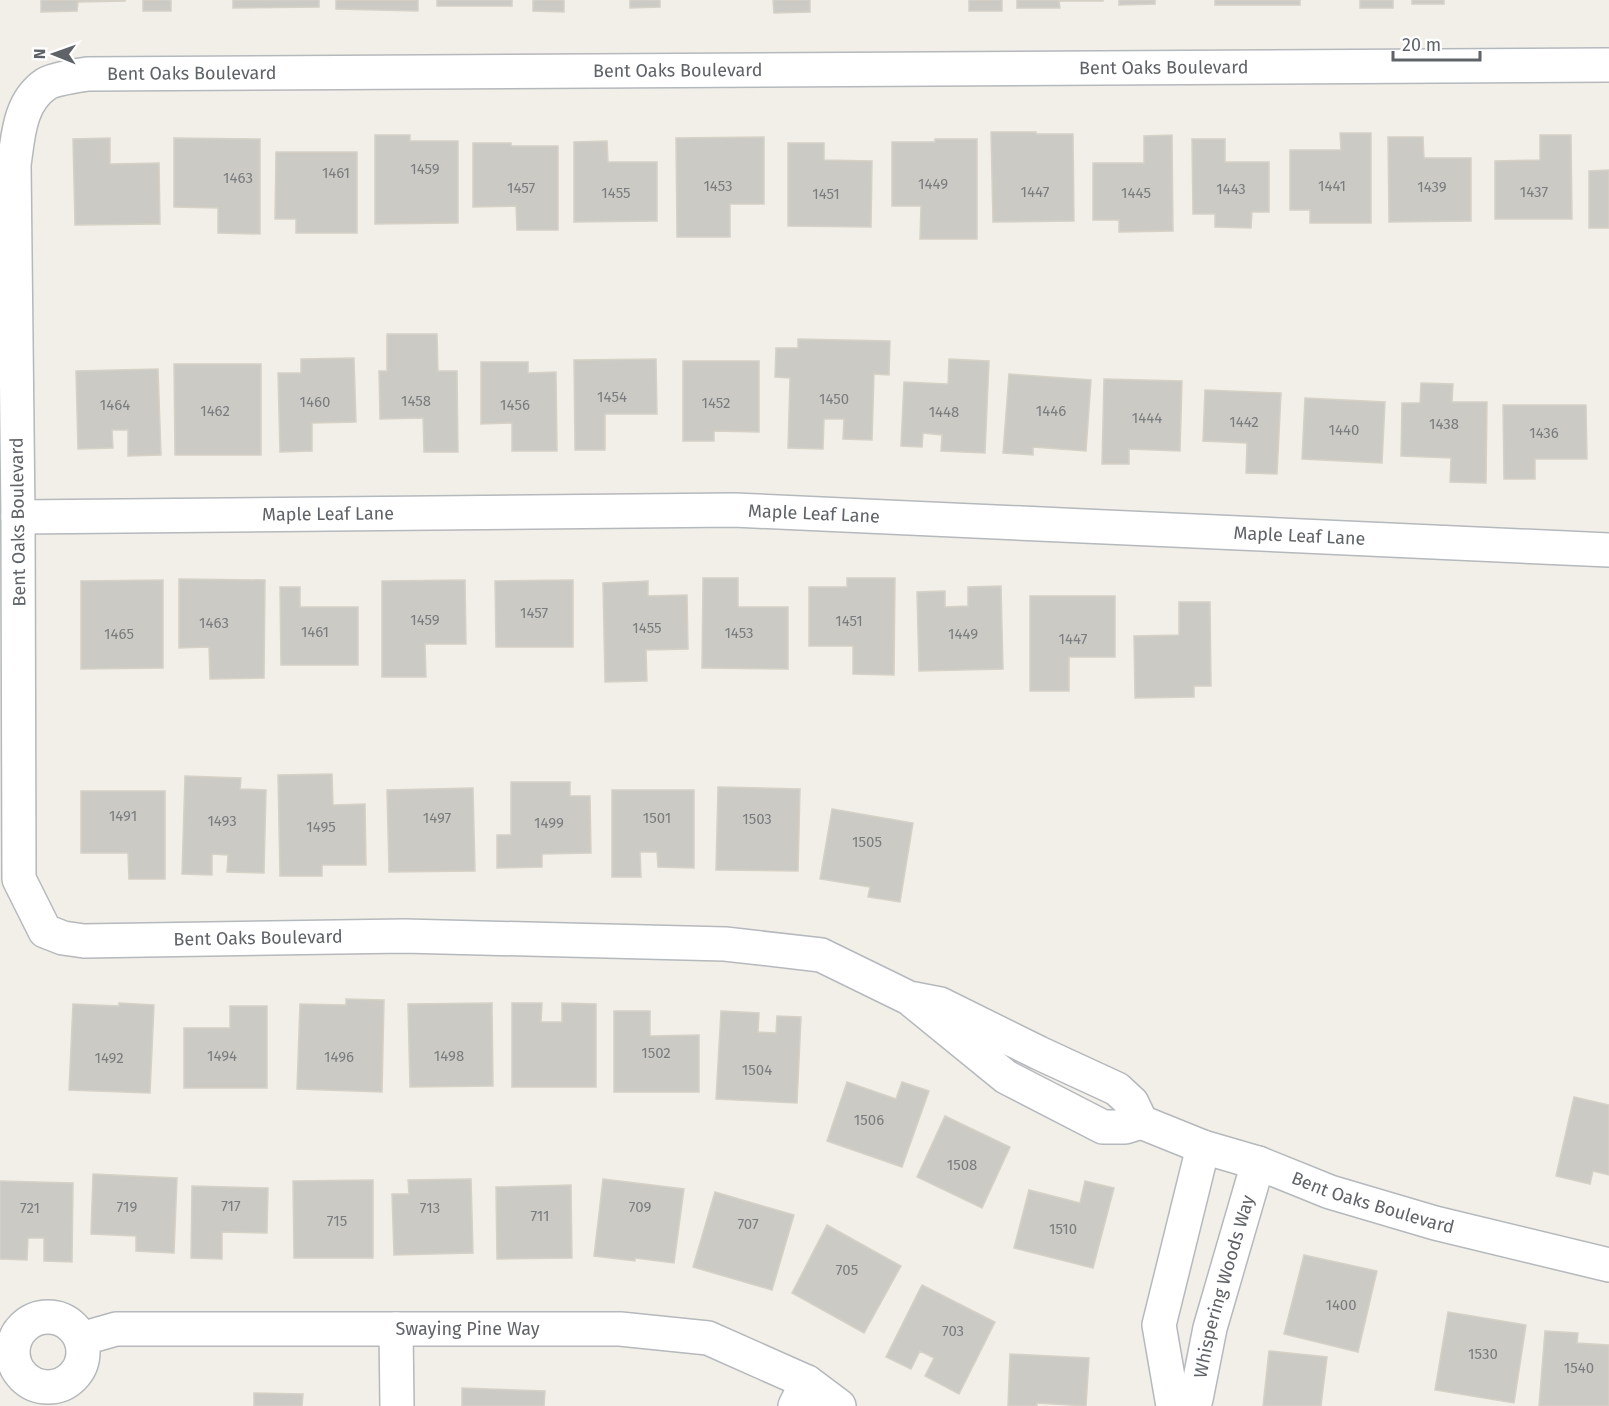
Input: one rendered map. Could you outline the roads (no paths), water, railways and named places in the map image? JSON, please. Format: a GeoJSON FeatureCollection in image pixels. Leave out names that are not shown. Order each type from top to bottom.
{"type":"FeatureCollection","features":[{"type":"Feature","properties":{"kind":"street","name":"Bent Oaks Boulevard"},"geometry":{"type":"LineString","coordinates":[[1609,65],[87,74],[46,84],[28,104],[20,124],[14,165],[19,879],[45,931],[63,938],[84,941],[404,936],[725,944],[821,955],[909,998],[1006,1077],[1103,1127],[1125,1128],[1141,1122],[1203,1147],[1258,1163],[1330,1192],[1414,1217],[1609,1265]]}},
{"type":"Feature","properties":{"kind":"street","name":"Maple Leaf Lane"},"geometry":{"type":"LineString","coordinates":[[18,517],[734,510],[1609,550]]}},
{"type":"Feature","properties":{"kind":"street","name":"Whispering Woods Way"},"geometry":{"type":"LineString","coordinates":[[1173,1406],[1159,1325],[1203,1147]]}},
{"type":"Feature","properties":{"kind":"street","name":"Whispering Woods Way"},"geometry":{"type":"LineString","coordinates":[[1185,1406],[1196,1399],[1210,1328],[1258,1163]]}},
{"type":"Feature","properties":{"kind":"street","name":"Swaying Pine Way"},"geometry":{"type":"LineString","coordinates":[[81,1339],[116,1329],[620,1329],[708,1338],[801,1394],[839,1406]]}},
{"type":"Feature","properties":{"kind":"street"},"geometry":{"type":"LineString","coordinates":[[396,1329],[397,1406]]}}]}
